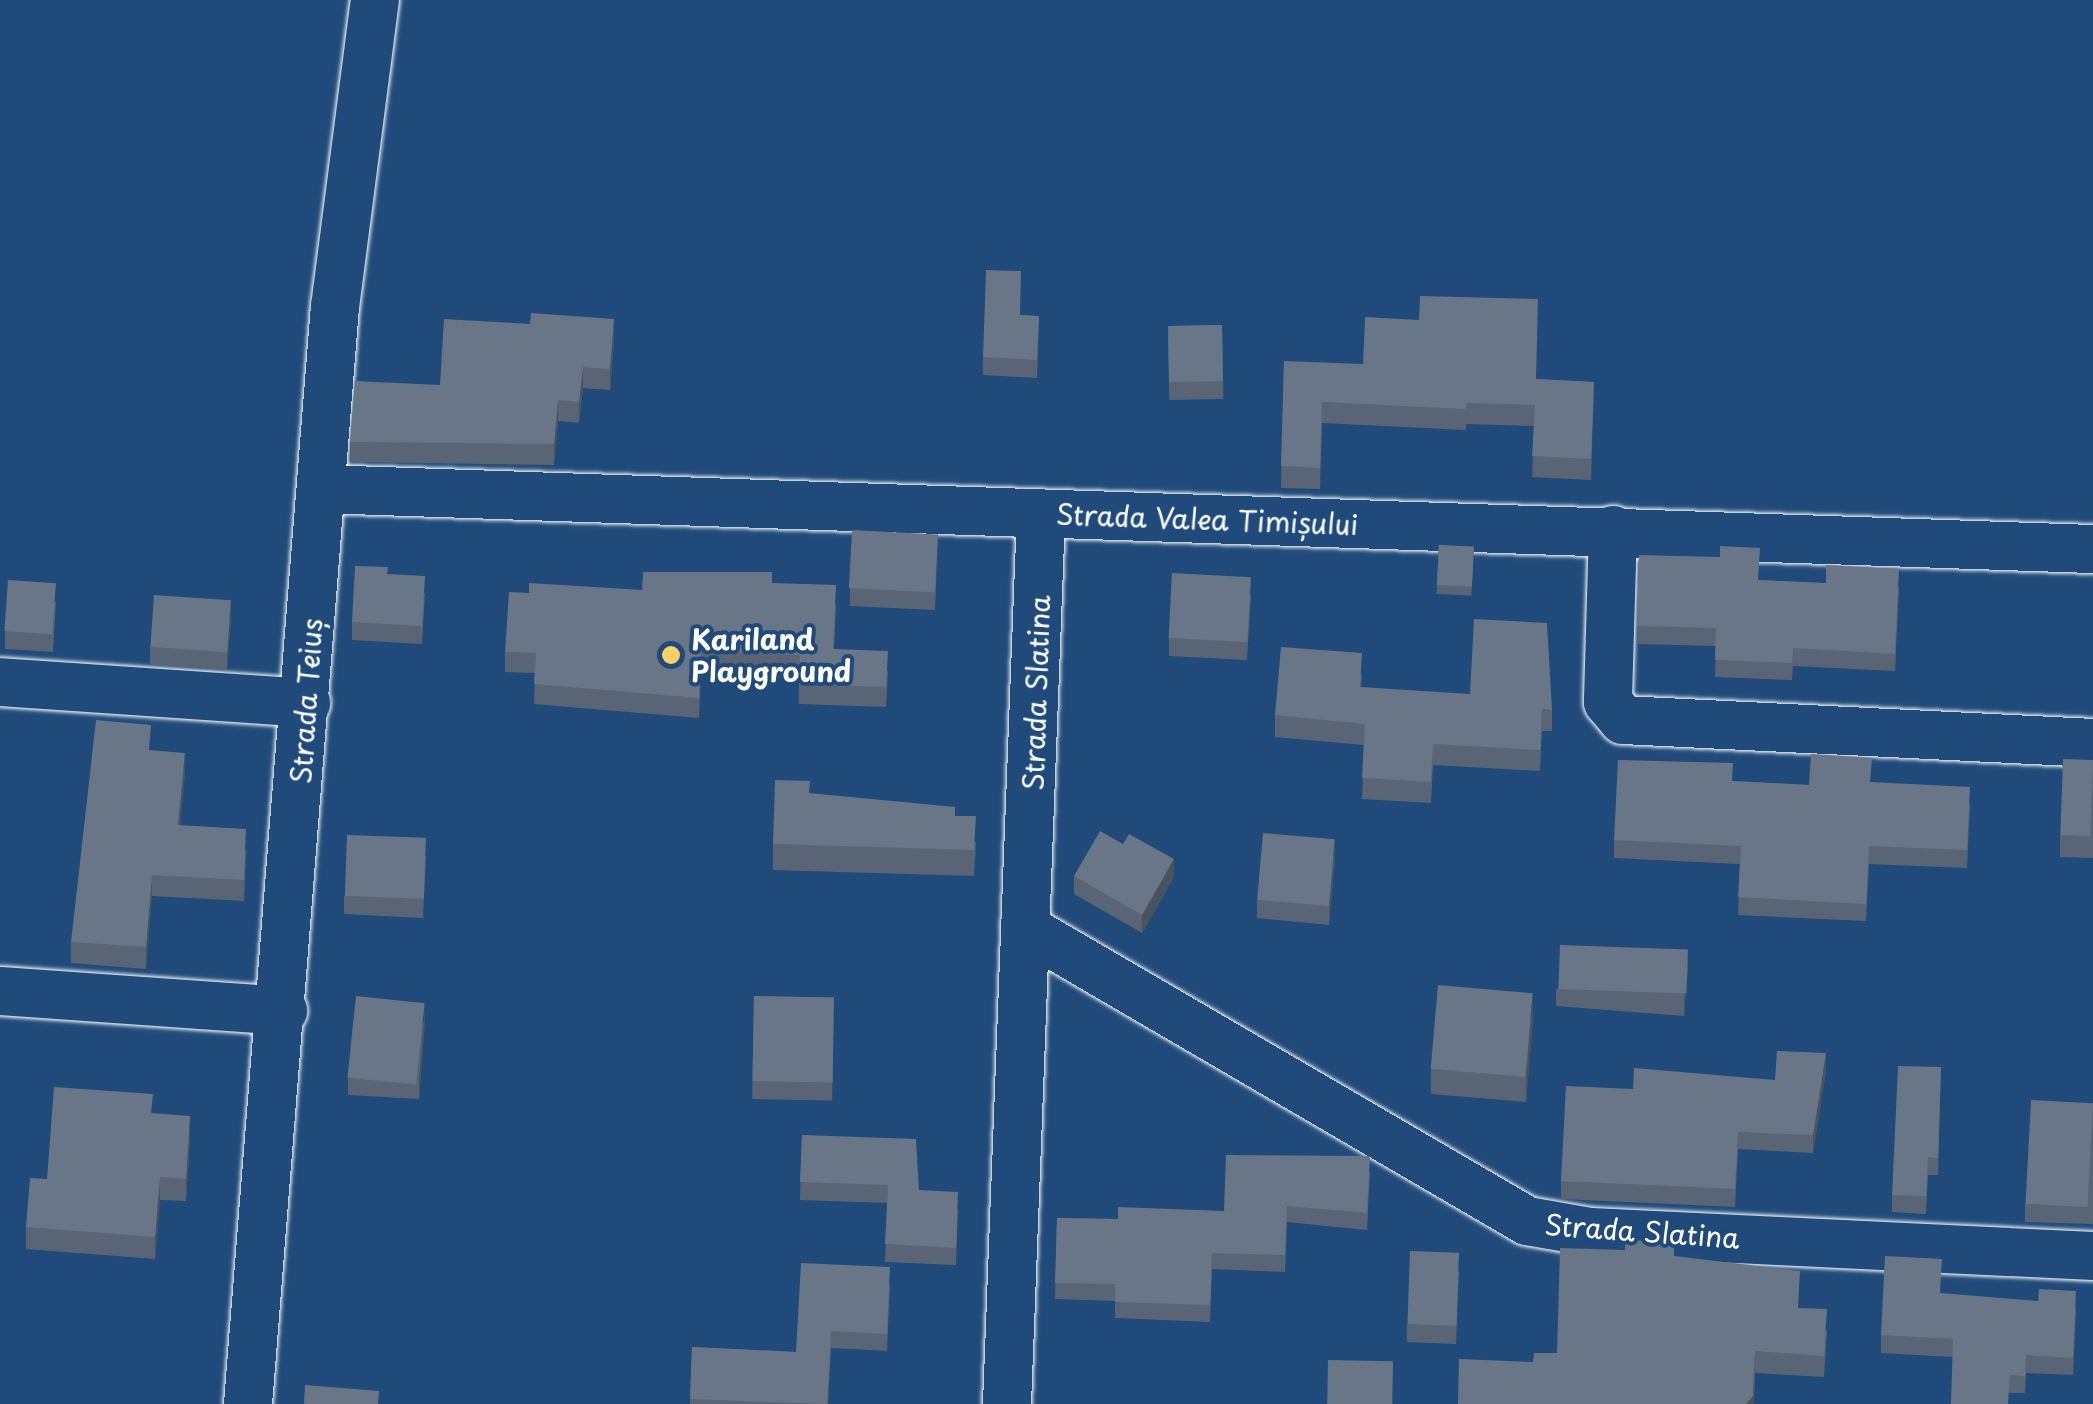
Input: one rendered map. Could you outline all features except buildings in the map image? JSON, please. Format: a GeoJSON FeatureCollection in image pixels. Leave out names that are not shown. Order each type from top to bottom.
{"type":"FeatureCollection","features":[{"type":"Feature","properties":{"kind":"street","name":"Strada Teiuș"},"geometry":{"type":"LineString","coordinates":[[248,1404],[283,1011],[335,307],[375,0]]}},
{"type":"Feature","properties":{"kind":"street","name":"Strada Valea Timișului"},"geometry":{"type":"LineString","coordinates":[[320,489],[2093,549]]}},
{"type":"Feature","properties":{"kind":"street","name":"Strada Slatina"},"geometry":{"type":"LineString","coordinates":[[1007,1404],[1030,932],[1041,514]]}},
{"type":"Feature","properties":{"kind":"street"},"geometry":{"type":"LineString","coordinates":[[1613,530],[1608,702],[1622,720],[2093,743]]}},
{"type":"Feature","properties":{"kind":"street"},"geometry":{"type":"LineString","coordinates":[[0,682],[306,703]]}},
{"type":"Feature","properties":{"kind":"street","name":"Strada Slatina"},"geometry":{"type":"LineString","coordinates":[[1030,932],[1527,1222],[1591,1232],[2093,1256]]}},
{"type":"Feature","properties":{"kind":"street"},"geometry":{"type":"LineString","coordinates":[[0,990],[283,1011]]}},
{"type":"Feature","properties":{"kind":"place","name":"Kariland Playground"},"geometry":{"type":"Point","coordinates":[671,655]}}]}
